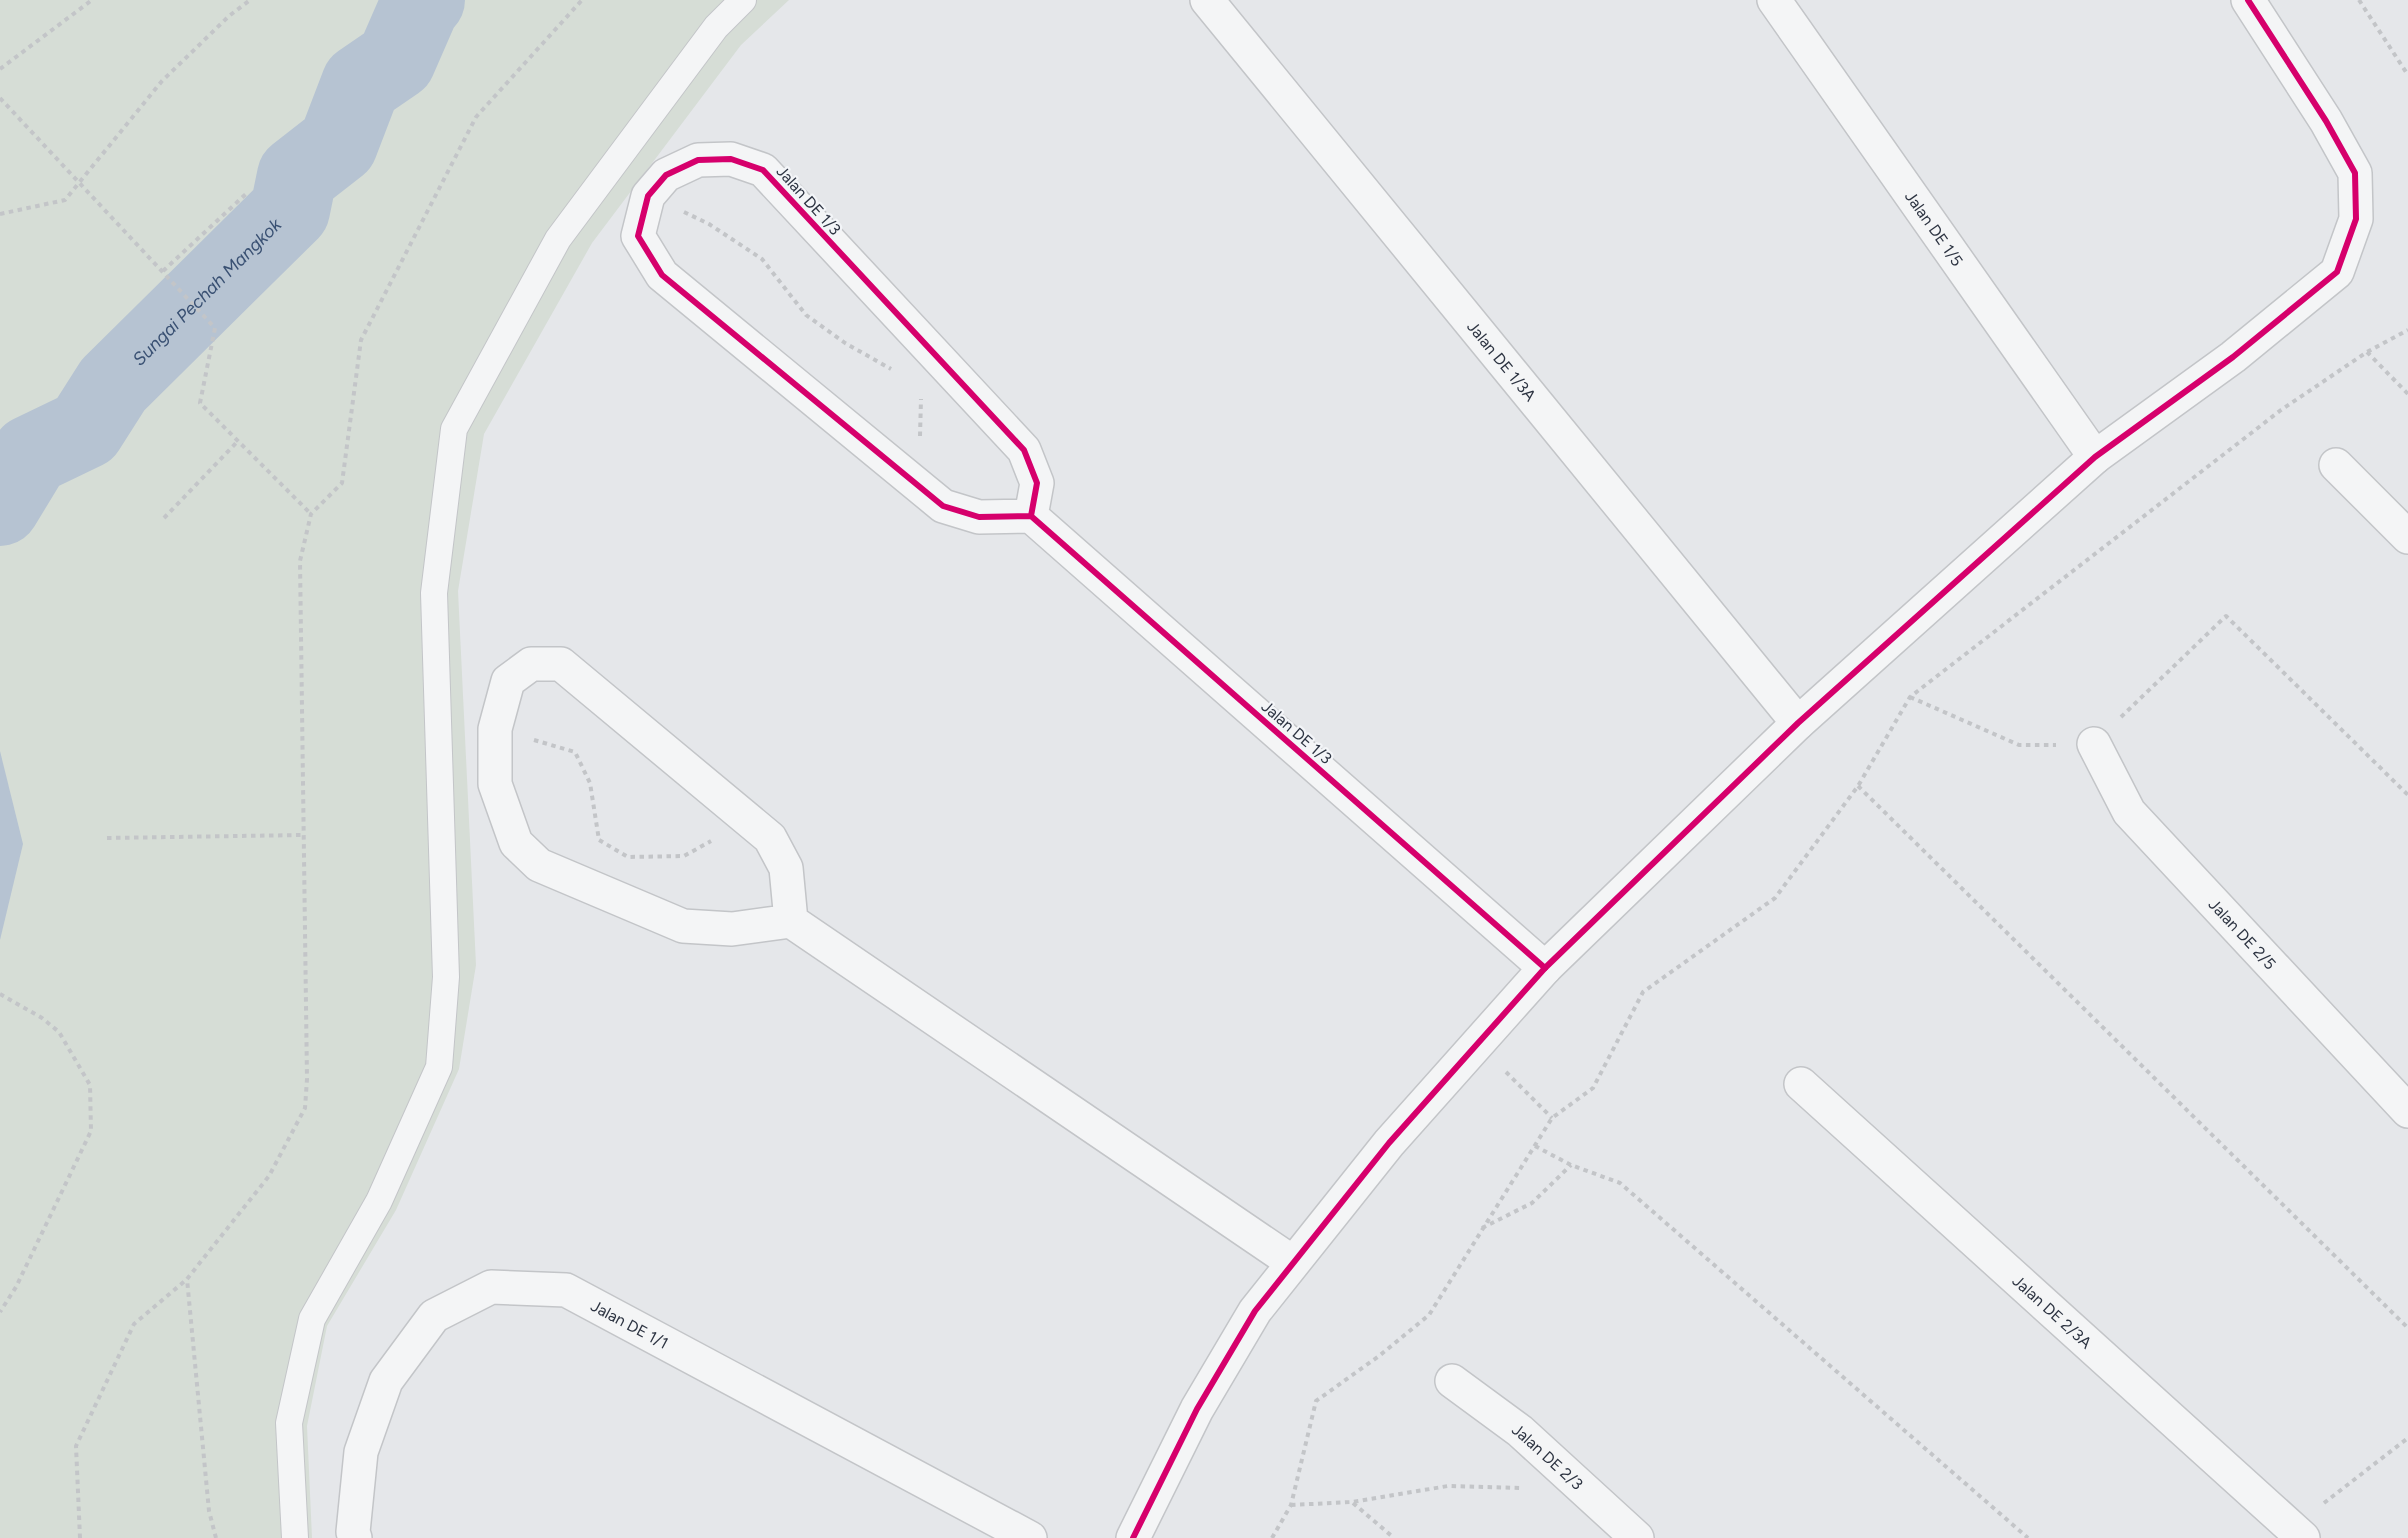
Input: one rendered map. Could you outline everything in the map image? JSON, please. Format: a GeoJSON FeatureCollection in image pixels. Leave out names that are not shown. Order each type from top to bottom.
{"type":"FeatureCollection","features":[{"type":"Feature","properties":{"kind":"street","name":"Jalan DE 1/3A"},"geometry":{"type":"LineString","coordinates":[[1207,0],[1798,723]]}},
{"type":"Feature","properties":{"kind":"street","name":"Jalan DE 1/5"},"geometry":{"type":"LineString","coordinates":[[1774,0],[2095,457]]}},
{"type":"Feature","properties":{"kind":"street"},"geometry":{"type":"LineString","coordinates":[[1133,1538],[1197,1409],[1255,1311],[1389,1143],[1479,1045],[1545,968],[1798,723],[2095,457],[2233,357],[2337,272],[2356,219],[2355,173],[2325,121],[2248,0]]}},
{"type":"Feature","properties":{"kind":"street","name":"Jalan DE 1/3"},"geometry":{"type":"LineString","coordinates":[[1030,516],[1037,483],[1024,450],[764,170],[731,159],[698,160],[666,174],[648,196],[638,236],[662,275],[943,506],[979,518],[1030,516],[1545,968]]}},
{"type":"Feature","properties":{"kind":"street"},"geometry":{"type":"LineString","coordinates":[[2336,465],[2408,537]]}},
{"type":"Feature","properties":{"kind":"street"},"geometry":{"type":"LineString","coordinates":[[791,921],[786,868],[770,838],[749,820],[561,664],[531,664],[508,681],[495,729],[495,784],[516,843],[539,865],[683,926],[732,929],[791,921],[1292,1262]]}},
{"type":"Feature","properties":{"kind":"street","name":"Jalan DE 2/5"},"geometry":{"type":"LineString","coordinates":[[2094,744],[2129,812],[2408,1111]]}},
{"type":"Feature","properties":{"kind":"street","name":"Jalan DE 2/3A"},"geometry":{"type":"LineString","coordinates":[[1801,1084],[2298,1533]]}},
{"type":"Feature","properties":{"kind":"street","name":"Jalan DE 1/1"},"geometry":{"type":"LineString","coordinates":[[355,1538],[353,1532],[361,1452],[386,1381],[434,1316],[491,1287],[566,1290],[1030,1538]]}},
{"type":"Feature","properties":{"kind":"street","name":"Jalan DE 2/3"},"geometry":{"type":"LineString","coordinates":[[1452,1381],[1520,1431],[1637,1538]]}},
{"type":"Feature","properties":{"kind":"lane"},"geometry":{"type":"LineString","coordinates":[[295,1538],[289,1423],[312,1319],[379,1200],[439,1067],[446,977],[434,593],[454,429],[558,239],[716,27],[743,0]]}},
{"type":"Feature","properties":{"kind":"path"},"geometry":{"type":"LineString","coordinates":[[0,69],[92,0]]}},
{"type":"Feature","properties":{"kind":"path"},"geometry":{"type":"LineString","coordinates":[[0,214],[66,200],[162,81],[229,16],[250,0]]}},
{"type":"Feature","properties":{"kind":"path"},"geometry":{"type":"LineString","coordinates":[[80,1538],[76,1446],[134,1324],[186,1279],[269,1176],[305,1108],[307,1079],[300,561],[311,514],[342,483],[361,339],[476,117],[582,0]]}},
{"type":"Feature","properties":{"kind":"path"},"geometry":{"type":"LineString","coordinates":[[2358,0],[2408,75]]}},
{"type":"Feature","properties":{"kind":"path"},"geometry":{"type":"LineString","coordinates":[[0,98],[215,328],[200,403],[311,514]]}},
{"type":"Feature","properties":{"kind":"path"},"geometry":{"type":"LineString","coordinates":[[163,271],[247,193]]}},
{"type":"Feature","properties":{"kind":"path"},"geometry":{"type":"LineString","coordinates":[[648,196],[709,224],[762,259],[807,315],[844,343],[897,374]]}},
{"type":"Feature","properties":{"kind":"path"},"geometry":{"type":"LineString","coordinates":[[1272,1538],[1291,1505],[1316,1401],[1379,1356],[1429,1315],[1552,1118],[1593,1088],[1643,992],[1775,898],[1858,786],[1910,697],[2281,410],[2367,352],[2408,330]]}},
{"type":"Feature","properties":{"kind":"path"},"geometry":{"type":"LineString","coordinates":[[2367,352],[2408,394]]}},
{"type":"Feature","properties":{"kind":"path"},"geometry":{"type":"LineString","coordinates":[[920,487],[921,395]]}},
{"type":"Feature","properties":{"kind":"path"},"geometry":{"type":"LineString","coordinates":[[164,518],[238,441]]}},
{"type":"Feature","properties":{"kind":"path"},"geometry":{"type":"LineString","coordinates":[[1910,697],[2019,746],[2094,744],[2226,616],[2408,795]]}},
{"type":"Feature","properties":{"kind":"path"},"geometry":{"type":"LineString","coordinates":[[495,729],[575,752],[590,783],[599,840],[628,857],[684,856],[749,820]]}},
{"type":"Feature","properties":{"kind":"path"},"geometry":{"type":"LineString","coordinates":[[1858,786],[2408,1328]]}},
{"type":"Feature","properties":{"kind":"path"},"geometry":{"type":"LineString","coordinates":[[107,838],[303,835]]}},
{"type":"Feature","properties":{"kind":"path"},"geometry":{"type":"LineString","coordinates":[[0,993],[42,1018],[59,1032],[90,1085],[91,1131],[16,1287],[0,1312]]}},
{"type":"Feature","properties":{"kind":"path"},"geometry":{"type":"LineString","coordinates":[[1479,1045],[1552,1118]]}},
{"type":"Feature","properties":{"kind":"path"},"geometry":{"type":"LineString","coordinates":[[1535,1146],[1571,1165],[1620,1183],[2028,1538]]}},
{"type":"Feature","properties":{"kind":"path"},"geometry":{"type":"LineString","coordinates":[[1482,1228],[1532,1203],[1571,1165]]}},
{"type":"Feature","properties":{"kind":"path"},"geometry":{"type":"LineString","coordinates":[[186,1279],[209,1511],[216,1538]]}},
{"type":"Feature","properties":{"kind":"path"},"geometry":{"type":"LineString","coordinates":[[2298,1533],[2408,1438]]}},
{"type":"Feature","properties":{"kind":"path"},"geometry":{"type":"LineString","coordinates":[[1291,1505],[1352,1502],[1448,1486],[1583,1490]]}},
{"type":"Feature","properties":{"kind":"path"},"geometry":{"type":"LineString","coordinates":[[1352,1502],[1394,1538]]}},
{"type":"Feature","properties":{"kind":"shaded area"},"geometry":{"type":"Polygon","coordinates":[[[0,0],[789,0],[741,45],[592,243],[484,434],[458,591],[476,965],[459,1069],[396,1210],[327,1326],[307,1426],[312,1538],[0,1538],[0,0]]]}},
{"type":"Feature","properties":{"kind":"water"},"geometry":{"type":"Polygon","coordinates":[[[0,751],[23,844],[0,940],[0,751]]]}},
{"type":"Feature","properties":{"kind":"waterway","name":"Sungai Pechah Mangkok"},"geometry":{"type":"LineString","coordinates":[[0,506],[31,455],[85,429],[113,385],[290,210],[297,176],[338,144],[361,84],[396,60],[420,5],[425,0]]}},
{"type":"Feature","properties":{"kind":"cycle path"},"geometry":{"type":"LineString","coordinates":[[1133,1538],[1197,1409],[1255,1311],[1389,1143],[1545,968],[1798,723],[2095,457],[2233,357],[2337,272],[2356,219],[2355,173],[2326,121],[2248,0]]}},
{"type":"Feature","properties":{"kind":"cycle path"},"geometry":{"type":"LineString","coordinates":[[1031,516],[1037,483],[1024,450],[763,170],[731,159],[698,160],[666,175],[648,196],[638,236],[662,275],[943,506],[979,517],[1031,516],[1545,968]]}}]}
